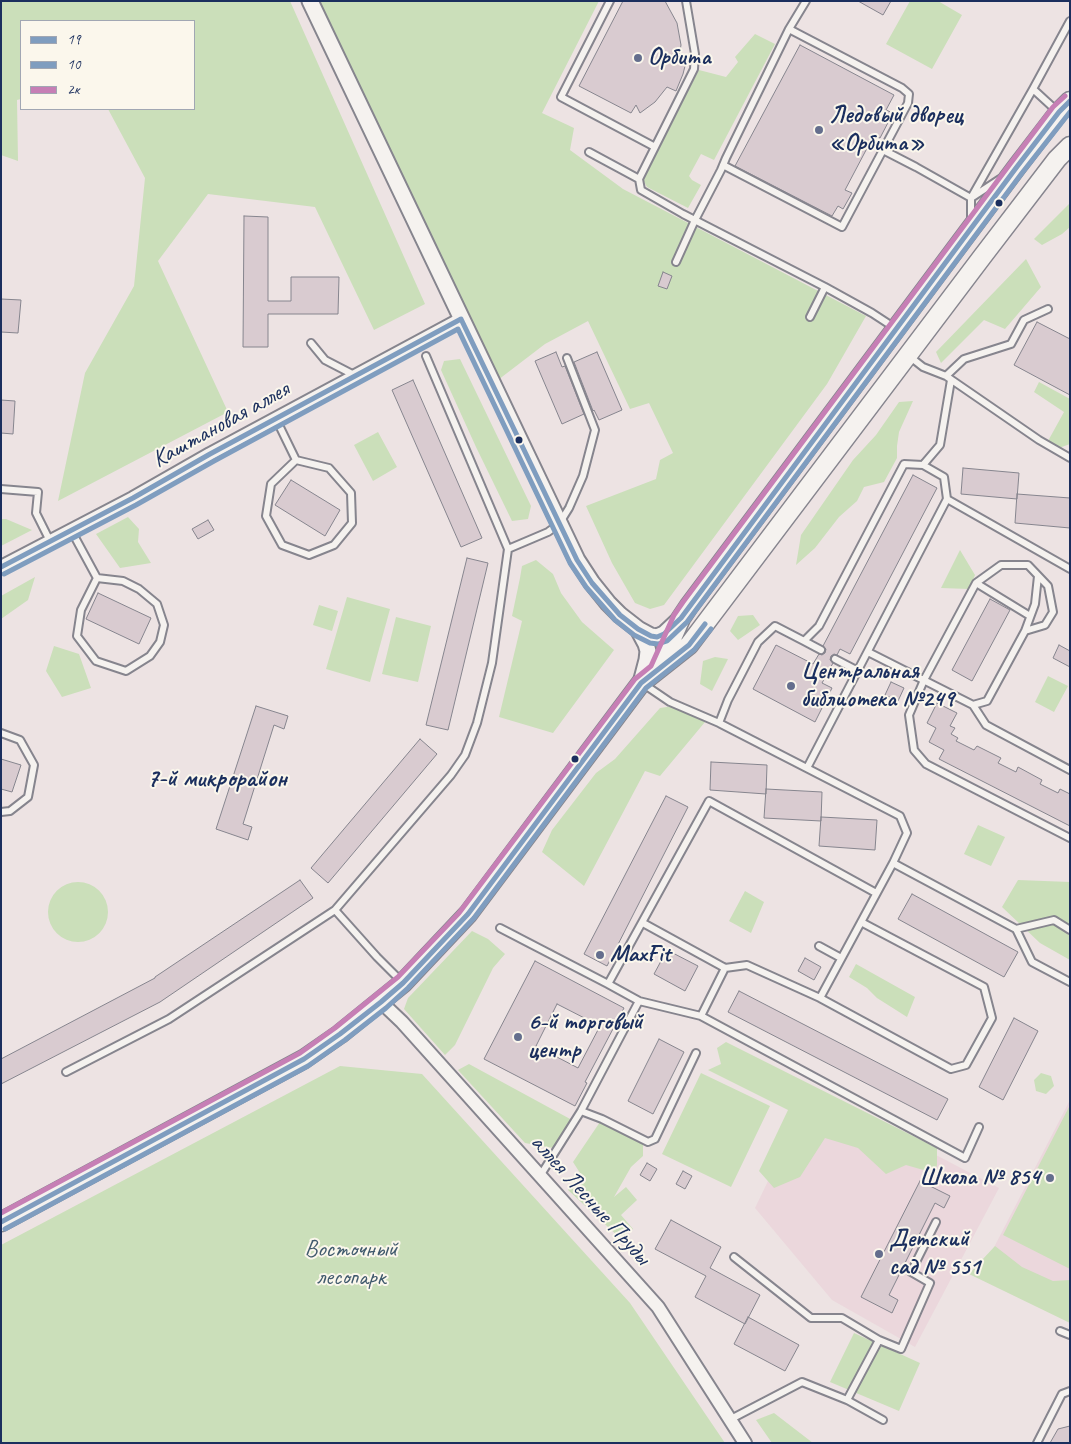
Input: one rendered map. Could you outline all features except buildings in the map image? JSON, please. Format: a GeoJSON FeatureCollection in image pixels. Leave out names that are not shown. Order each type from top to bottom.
{"type":"FeatureCollection","features":[{"type":"Feature","properties":{"kind":"main road"},"geometry":{"type":"LineString","coordinates":[[1,1222],[304,1059],[340,1034],[403,983],[468,914],[642,682],[681,618],[1016,168],[1064,107]]}},
{"type":"Feature","properties":{"kind":"main road"},"geometry":{"type":"LineString","coordinates":[[652,665],[689,645],[1029,196],[1070,146]]}},
{"type":"Feature","properties":{"kind":"street"},"geometry":{"type":"LineString","coordinates":[[310,1],[577,560],[592,583],[620,615],[650,636],[658,637],[664,634],[681,618]]}},
{"type":"Feature","properties":{"kind":"street","name":"Каштановая аллея"},"geometry":{"type":"LineString","coordinates":[[1,568],[461,319]]}},
{"type":"Feature","properties":{"kind":"street"},"geometry":{"type":"LineString","coordinates":[[638,629],[646,644],[652,665]]}},
{"type":"Feature","properties":{"kind":"street","name":"аллея Лесные Пруды"},"geometry":{"type":"LineString","coordinates":[[381,1002],[402,1022],[658,1307],[745,1443]]}},
{"type":"Feature","properties":{"kind":"lane"},"geometry":{"type":"LineString","coordinates":[[610,1],[561,97],[655,147]]}},
{"type":"Feature","properties":{"kind":"lane"},"geometry":{"type":"LineString","coordinates":[[686,1],[695,54],[694,68],[639,179],[641,190],[825,287],[897,329]]}},
{"type":"Feature","properties":{"kind":"lane"},"geometry":{"type":"LineString","coordinates":[[676,262],[789,29],[806,1]]}},
{"type":"Feature","properties":{"kind":"lane"},"geometry":{"type":"LineString","coordinates":[[972,228],[971,198],[1070,21]]}},
{"type":"Feature","properties":{"kind":"lane"},"geometry":{"type":"LineString","coordinates":[[723,165],[842,226],[908,103],[909,94],[902,88],[789,29]]}},
{"type":"Feature","properties":{"kind":"lane"},"geometry":{"type":"LineString","coordinates":[[1033,90],[1064,107]]}},
{"type":"Feature","properties":{"kind":"lane"},"geometry":{"type":"LineString","coordinates":[[883,150],[916,166],[971,198]]}},
{"type":"Feature","properties":{"kind":"lane"},"geometry":{"type":"LineString","coordinates":[[589,152],[639,179]]}},
{"type":"Feature","properties":{"kind":"lane"},"geometry":{"type":"LineString","coordinates":[[971,198],[1016,168]]}},
{"type":"Feature","properties":{"kind":"lane"},"geometry":{"type":"LineString","coordinates":[[810,317],[825,287]]}},
{"type":"Feature","properties":{"kind":"lane"},"geometry":{"type":"LineString","coordinates":[[923,465],[940,446],[948,378],[964,359],[1011,344],[1024,320],[1048,309]]}},
{"type":"Feature","properties":{"kind":"lane"},"geometry":{"type":"LineString","coordinates":[[311,343],[325,360],[356,376]]}},
{"type":"Feature","properties":{"kind":"lane"},"geometry":{"type":"LineString","coordinates":[[66,1072],[169,1019],[335,910],[451,775],[465,755],[478,723],[492,663],[508,548],[426,356]]}},
{"type":"Feature","properties":{"kind":"lane"},"geometry":{"type":"LineString","coordinates":[[908,356],[923,367],[948,378],[1039,440],[1069,457]]}},
{"type":"Feature","properties":{"kind":"lane"},"geometry":{"type":"LineString","coordinates":[[508,548],[548,532],[559,524],[569,508],[583,476],[595,430],[567,358]]}},
{"type":"Feature","properties":{"kind":"lane"},"geometry":{"type":"LineString","coordinates":[[276,419],[296,460]]}},
{"type":"Feature","properties":{"kind":"lane"},"geometry":{"type":"LineString","coordinates":[[296,460],[329,468],[351,493],[352,523],[334,545],[309,555],[282,545],[266,516],[271,484],[296,460]]}},
{"type":"Feature","properties":{"kind":"lane"},"geometry":{"type":"LineString","coordinates":[[804,641],[819,626],[904,464],[923,465],[944,477],[947,499],[807,768]]}},
{"type":"Feature","properties":{"kind":"lane"},"geometry":{"type":"LineString","coordinates":[[1,489],[38,492],[36,513],[50,542]]}},
{"type":"Feature","properties":{"kind":"lane"},"geometry":{"type":"LineString","coordinates":[[947,499],[1070,569]]}},
{"type":"Feature","properties":{"kind":"lane"},"geometry":{"type":"LineString","coordinates":[[70,530],[97,578]]}},
{"type":"Feature","properties":{"kind":"lane"},"geometry":{"type":"LineString","coordinates":[[1025,631],[1046,625],[1053,612],[1048,586],[1028,565],[1001,565],[976,583],[924,680],[909,715],[914,750],[926,764],[1070,838]]}},
{"type":"Feature","properties":{"kind":"lane"},"geometry":{"type":"LineString","coordinates":[[973,705],[987,701],[1025,631],[1035,604],[1038,576]]}},
{"type":"Feature","properties":{"kind":"lane"},"geometry":{"type":"LineString","coordinates":[[97,578],[123,581],[139,589],[157,604],[164,624],[160,642],[150,656],[126,671],[96,661],[77,636],[81,610],[97,578]]}},
{"type":"Feature","properties":{"kind":"lane"},"geometry":{"type":"LineString","coordinates":[[976,583],[1030,616]]}},
{"type":"Feature","properties":{"kind":"lane"},"geometry":{"type":"LineString","coordinates":[[719,722],[728,700],[758,642],[775,626],[821,650]]}},
{"type":"Feature","properties":{"kind":"lane"},"geometry":{"type":"LineString","coordinates":[[868,652],[973,705],[986,725],[1070,770]]}},
{"type":"Feature","properties":{"kind":"lane"},"geometry":{"type":"LineString","coordinates":[[835,659],[858,671]]}},
{"type":"Feature","properties":{"kind":"lane"},"geometry":{"type":"LineString","coordinates":[[642,682],[670,702],[719,722],[900,816],[907,833],[893,863],[820,998]]}},
{"type":"Feature","properties":{"kind":"lane"},"geometry":{"type":"LineString","coordinates":[[1,733],[20,740],[34,765],[28,797],[10,811],[1,812]]}},
{"type":"Feature","properties":{"kind":"lane"},"geometry":{"type":"LineString","coordinates":[[608,984],[709,801],[876,893]]}},
{"type":"Feature","properties":{"kind":"lane"},"geometry":{"type":"LineString","coordinates":[[893,863],[1016,929],[1032,962],[1070,982]]}},
{"type":"Feature","properties":{"kind":"lane"},"geometry":{"type":"LineString","coordinates":[[335,910],[403,983]]}},
{"type":"Feature","properties":{"kind":"lane"},"geometry":{"type":"LineString","coordinates":[[1016,929],[1054,920],[1070,930]]}},
{"type":"Feature","properties":{"kind":"lane"},"geometry":{"type":"LineString","coordinates":[[643,923],[726,968],[747,965],[820,998],[951,1068],[966,1066],[992,1018],[984,987],[861,922]]}},
{"type":"Feature","properties":{"kind":"lane"},"geometry":{"type":"LineString","coordinates":[[500,928],[639,1002],[701,1016],[965,1158],[979,1127]]}},
{"type":"Feature","properties":{"kind":"lane"},"geometry":{"type":"LineString","coordinates":[[819,946],[841,958]]}},
{"type":"Feature","properties":{"kind":"lane"},"geometry":{"type":"LineString","coordinates":[[701,1016],[726,968]]}},
{"type":"Feature","properties":{"kind":"lane"},"geometry":{"type":"LineString","coordinates":[[540,1176],[581,1111],[639,1002]]}},
{"type":"Feature","properties":{"kind":"lane"},"geometry":{"type":"LineString","coordinates":[[581,1111],[602,1119],[648,1142],[655,1139],[696,1053]]}},
{"type":"Feature","properties":{"kind":"lane"},"geometry":{"type":"LineString","coordinates":[[734,1257],[811,1318],[842,1318],[879,1340],[901,1349],[930,1283],[911,1272],[936,1222]]}},
{"type":"Feature","properties":{"kind":"lane"},"geometry":{"type":"LineString","coordinates":[[1060,1331],[1070,1335]]}},
{"type":"Feature","properties":{"kind":"lane"},"geometry":{"type":"LineString","coordinates":[[847,1400],[879,1340]]}},
{"type":"Feature","properties":{"kind":"lane"},"geometry":{"type":"LineString","coordinates":[[731,1419],[802,1382],[847,1400],[882,1420]]}},
{"type":"Feature","properties":{"kind":"lane"},"geometry":{"type":"LineString","coordinates":[[1037,1443],[1062,1394],[1070,1391]]}},
{"type":"Feature","properties":{"kind":"shaded area","name":"Детский сад № 551"},"geometry":{"type":"Polygon","coordinates":[[[812,1090],[999,1188],[915,1347],[832,1300],[755,1208],[812,1090]]]}},
{"type":"Feature","properties":{"kind":"shaded area","name":"Школа № 854"},"geometry":{"type":"Polygon","coordinates":[[[1070,1100],[1070,1298],[989,1257],[1070,1100]]]}},
{"type":"Feature","properties":{"kind":"green space"},"geometry":{"type":"Polygon","coordinates":[[[1,1],[290,1],[425,304],[374,330],[315,207],[208,194],[158,261],[228,412],[58,501],[85,373],[134,286],[145,178],[109,110],[195,110],[195,20],[20,20],[20,99],[17,100],[18,161],[1,155],[1,1]]]}},
{"type":"Feature","properties":{"kind":"green space"},"geometry":{"type":"Polygon","coordinates":[[[320,1],[599,1],[542,113],[574,128],[570,150],[623,189],[866,316],[827,384],[664,605],[650,609],[635,603],[612,563],[586,506],[656,479],[660,460],[673,453],[649,403],[630,409],[588,321],[545,344],[494,383],[320,1]]]}},
{"type":"Feature","properties":{"kind":"green space"},"geometry":{"type":"Polygon","coordinates":[[[910,1],[938,1],[962,15],[932,69],[886,44],[910,1]]]}},
{"type":"Feature","properties":{"kind":"green space"},"geometry":{"type":"Polygon","coordinates":[[[755,34],[775,44],[714,160],[701,154],[689,176],[701,185],[688,208],[647,187],[642,178],[699,70],[726,77],[738,62],[735,57],[755,34]]]}},
{"type":"Feature","properties":{"kind":"green space"},"geometry":{"type":"Polygon","coordinates":[[[1070,203],[1070,227],[1062,234],[1042,245],[1034,239],[1070,203]]]}},
{"type":"Feature","properties":{"kind":"green space"},"geometry":{"type":"Polygon","coordinates":[[[1026,259],[1041,287],[1005,329],[984,320],[941,363],[936,352],[1026,259]]]}},
{"type":"Feature","properties":{"kind":"green space"},"geometry":{"type":"Polygon","coordinates":[[[460,359],[531,506],[528,519],[512,521],[441,370],[444,361],[460,359]]]}},
{"type":"Feature","properties":{"kind":"green space"},"geometry":{"type":"Polygon","coordinates":[[[1039,382],[1070,399],[1070,444],[1059,448],[1048,441],[1064,412],[1034,392],[1039,382]]]}},
{"type":"Feature","properties":{"kind":"green space"},"geometry":{"type":"Polygon","coordinates":[[[913,401],[899,432],[897,458],[884,482],[864,487],[857,501],[839,517],[815,548],[796,565],[801,535],[853,460],[876,435],[899,402],[913,401]]]}},
{"type":"Feature","properties":{"kind":"green space"},"geometry":{"type":"Polygon","coordinates":[[[378,432],[397,467],[373,481],[354,445],[378,432]]]}},
{"type":"Feature","properties":{"kind":"green space"},"geometry":{"type":"Polygon","coordinates":[[[128,517],[139,529],[138,542],[151,563],[120,568],[96,534],[128,517]]]}},
{"type":"Feature","properties":{"kind":"green space"},"geometry":{"type":"Polygon","coordinates":[[[1,519],[6,519],[32,530],[1,546],[1,519]]]}},
{"type":"Feature","properties":{"kind":"green space"},"geometry":{"type":"Polygon","coordinates":[[[960,550],[975,575],[969,589],[941,588],[960,550]]]}},
{"type":"Feature","properties":{"kind":"green space"},"geometry":{"type":"Polygon","coordinates":[[[536,560],[553,574],[561,593],[582,622],[614,650],[553,733],[499,717],[522,621],[512,616],[522,566],[536,560]]]}},
{"type":"Feature","properties":{"kind":"green space"},"geometry":{"type":"Polygon","coordinates":[[[35,577],[28,600],[1,619],[1,596],[35,577]]]}},
{"type":"Feature","properties":{"kind":"green space"},"geometry":{"type":"Polygon","coordinates":[[[347,597],[390,609],[370,682],[326,669],[347,597]]]}},
{"type":"Feature","properties":{"kind":"green space"},"geometry":{"type":"Polygon","coordinates":[[[319,605],[338,611],[332,631],[313,625],[319,605]]]}},
{"type":"Feature","properties":{"kind":"green space"},"geometry":{"type":"Polygon","coordinates":[[[753,615],[760,625],[738,640],[730,631],[738,616],[753,615]]]}},
{"type":"Feature","properties":{"kind":"green space"},"geometry":{"type":"Polygon","coordinates":[[[396,617],[431,626],[418,682],[382,674],[396,617]]]}},
{"type":"Feature","properties":{"kind":"green space"},"geometry":{"type":"Polygon","coordinates":[[[54,646],[79,654],[91,688],[62,697],[46,671],[54,646]]]}},
{"type":"Feature","properties":{"kind":"green space"},"geometry":{"type":"Polygon","coordinates":[[[715,657],[728,659],[712,691],[700,684],[703,661],[715,657]]]}},
{"type":"Feature","properties":{"kind":"green space"},"geometry":{"type":"Polygon","coordinates":[[[1048,676],[1068,686],[1054,712],[1035,702],[1048,676]]]}},
{"type":"Feature","properties":{"kind":"green space"},"geometry":{"type":"Polygon","coordinates":[[[673,706],[705,722],[660,776],[645,771],[584,886],[542,852],[552,830],[596,773],[615,759],[660,708],[673,706]]]}},
{"type":"Feature","properties":{"kind":"green space"},"geometry":{"type":"Polygon","coordinates":[[[978,825],[1005,837],[991,866],[964,854],[978,825]]]}},
{"type":"Feature","properties":{"kind":"green space"},"geometry":{"type":"Polygon","coordinates":[[[1018,880],[1070,882],[1070,960],[1040,943],[1002,907],[1018,880]]]}},
{"type":"Feature","properties":{"kind":"green space"},"geometry":{"type":"Polygon","coordinates":[[[72,882],[84,882],[100,890],[106,900],[108,912],[106,924],[100,934],[84,942],[72,942],[56,934],[48,918],[48,906],[56,890],[72,882]]]}},
{"type":"Feature","properties":{"kind":"green space"},"geometry":{"type":"Polygon","coordinates":[[[745,891],[764,902],[751,933],[729,921],[745,891]]]}},
{"type":"Feature","properties":{"kind":"green space"},"geometry":{"type":"Polygon","coordinates":[[[472,931],[488,939],[505,954],[493,968],[455,1045],[445,1055],[404,1009],[408,998],[472,931]]]}},
{"type":"Feature","properties":{"kind":"green space"},"geometry":{"type":"Polygon","coordinates":[[[856,964],[915,997],[907,1017],[849,977],[856,964]]]}},
{"type":"Feature","properties":{"kind":"green space"},"geometry":{"type":"Polygon","coordinates":[[[726,1042],[937,1148],[937,1165],[934,1173],[906,1165],[886,1174],[858,1148],[825,1138],[800,1177],[774,1188],[759,1171],[788,1110],[708,1070],[721,1064],[717,1048],[726,1042]]]}},
{"type":"Feature","properties":{"kind":"green space"},"geometry":{"type":"Polygon","coordinates":[[[469,1064],[572,1120],[553,1148],[525,1143],[458,1070],[469,1064]]]}},
{"type":"Feature","properties":{"kind":"green space","name":"Восточный лесопарк"},"geometry":{"type":"Polygon","coordinates":[[[340,1066],[422,1074],[630,1303],[725,1443],[1,1443],[1,1245],[340,1066]]]}},
{"type":"Feature","properties":{"kind":"green space"},"geometry":{"type":"Polygon","coordinates":[[[701,1073],[770,1106],[731,1187],[662,1154],[701,1073]]]}},
{"type":"Feature","properties":{"kind":"green space"},"geometry":{"type":"Polygon","coordinates":[[[1041,1073],[1051,1076],[1054,1086],[1046,1094],[1036,1091],[1034,1080],[1041,1073]]]}},
{"type":"Feature","properties":{"kind":"green space","name":"Школа № 854"},"geometry":{"type":"Polygon","coordinates":[[[1070,1105],[1070,1269],[1003,1235],[1070,1105]]]}},
{"type":"Feature","properties":{"kind":"green space"},"geometry":{"type":"Polygon","coordinates":[[[602,1119],[643,1143],[643,1156],[631,1167],[614,1197],[626,1187],[637,1200],[621,1215],[633,1229],[620,1238],[568,1190],[580,1173],[573,1162],[602,1119]]]}},
{"type":"Feature","properties":{"kind":"green space"},"geometry":{"type":"Polygon","coordinates":[[[995,1246],[1022,1267],[1053,1281],[1070,1280],[1070,1323],[969,1274],[995,1246]]]}},
{"type":"Feature","properties":{"kind":"green space"},"geometry":{"type":"Polygon","coordinates":[[[854,1333],[920,1363],[899,1411],[830,1382],[854,1333]]]}},
{"type":"Feature","properties":{"kind":"green space"},"geometry":{"type":"Polygon","coordinates":[[[774,1413],[813,1443],[772,1443],[756,1420],[774,1413]]]}},
{"type":"Feature","properties":{"kind":"transit line","name":"2к"},"geometry":{"type":"LineString","coordinates":[[1,1213],[300,1053],[335,1028],[398,977],[459,913],[635,679],[651,666],[674,615],[683,602],[1053,107],[1065,96]]}},
{"type":"Feature","properties":{"kind":"transit line","name":"19"},"geometry":{"type":"LineString","coordinates":[[1,567],[133,498],[210,454],[461,319],[577,560],[592,583],[620,615],[651,636],[657,637],[664,634],[681,618],[1016,168],[1059,112],[1070,101]]}},
{"type":"Feature","properties":{"kind":"transit line","name":"10"},"geometry":{"type":"LineString","coordinates":[[4,574],[136,505],[458,329],[570,563],[586,587],[615,620],[634,635],[650,643],[658,644],[667,641],[687,622],[1022,173],[1070,112]]}},
{"type":"Feature","properties":{"kind":"transit line","name":"19"},"geometry":{"type":"LineString","coordinates":[[1,1222],[304,1059],[381,1002],[403,983],[468,914],[641,683],[689,645],[705,624]]}},
{"type":"Feature","properties":{"kind":"transit line","name":"10"},"geometry":{"type":"LineString","coordinates":[[5,1229],[308,1066],[386,1008],[408,988],[474,918],[646,688],[694,650],[711,629]]}},
{"type":"Feature","properties":{"kind":"place","name":"Орбита"},"geometry":{"type":"Point","coordinates":[638,58]}},
{"type":"Feature","properties":{"kind":"place","name":"Ледовый дворец «Орбита»"},"geometry":{"type":"Point","coordinates":[819,130]}},
{"type":"Feature","properties":{"kind":"place","name":"Центральная библиотека №249"},"geometry":{"type":"Point","coordinates":[791,686]}},
{"type":"Feature","properties":{"kind":"place","name":"MaxFit"},"geometry":{"type":"Point","coordinates":[600,955]}},
{"type":"Feature","properties":{"kind":"place","name":"6-й торговый центр"},"geometry":{"type":"Point","coordinates":[518,1037]}},
{"type":"Feature","properties":{"kind":"place","name":"Школа № 854"},"geometry":{"type":"Point","coordinates":[1050,1178]}},
{"type":"Feature","properties":{"kind":"place","name":"Детский сад № 551"},"geometry":{"type":"Point","coordinates":[879,1254]}},
{"type":"Feature","properties":{"kind":"district","name":"7-й микрорайон"},"geometry":{"type":"Point","coordinates":[217,779]}}]}
